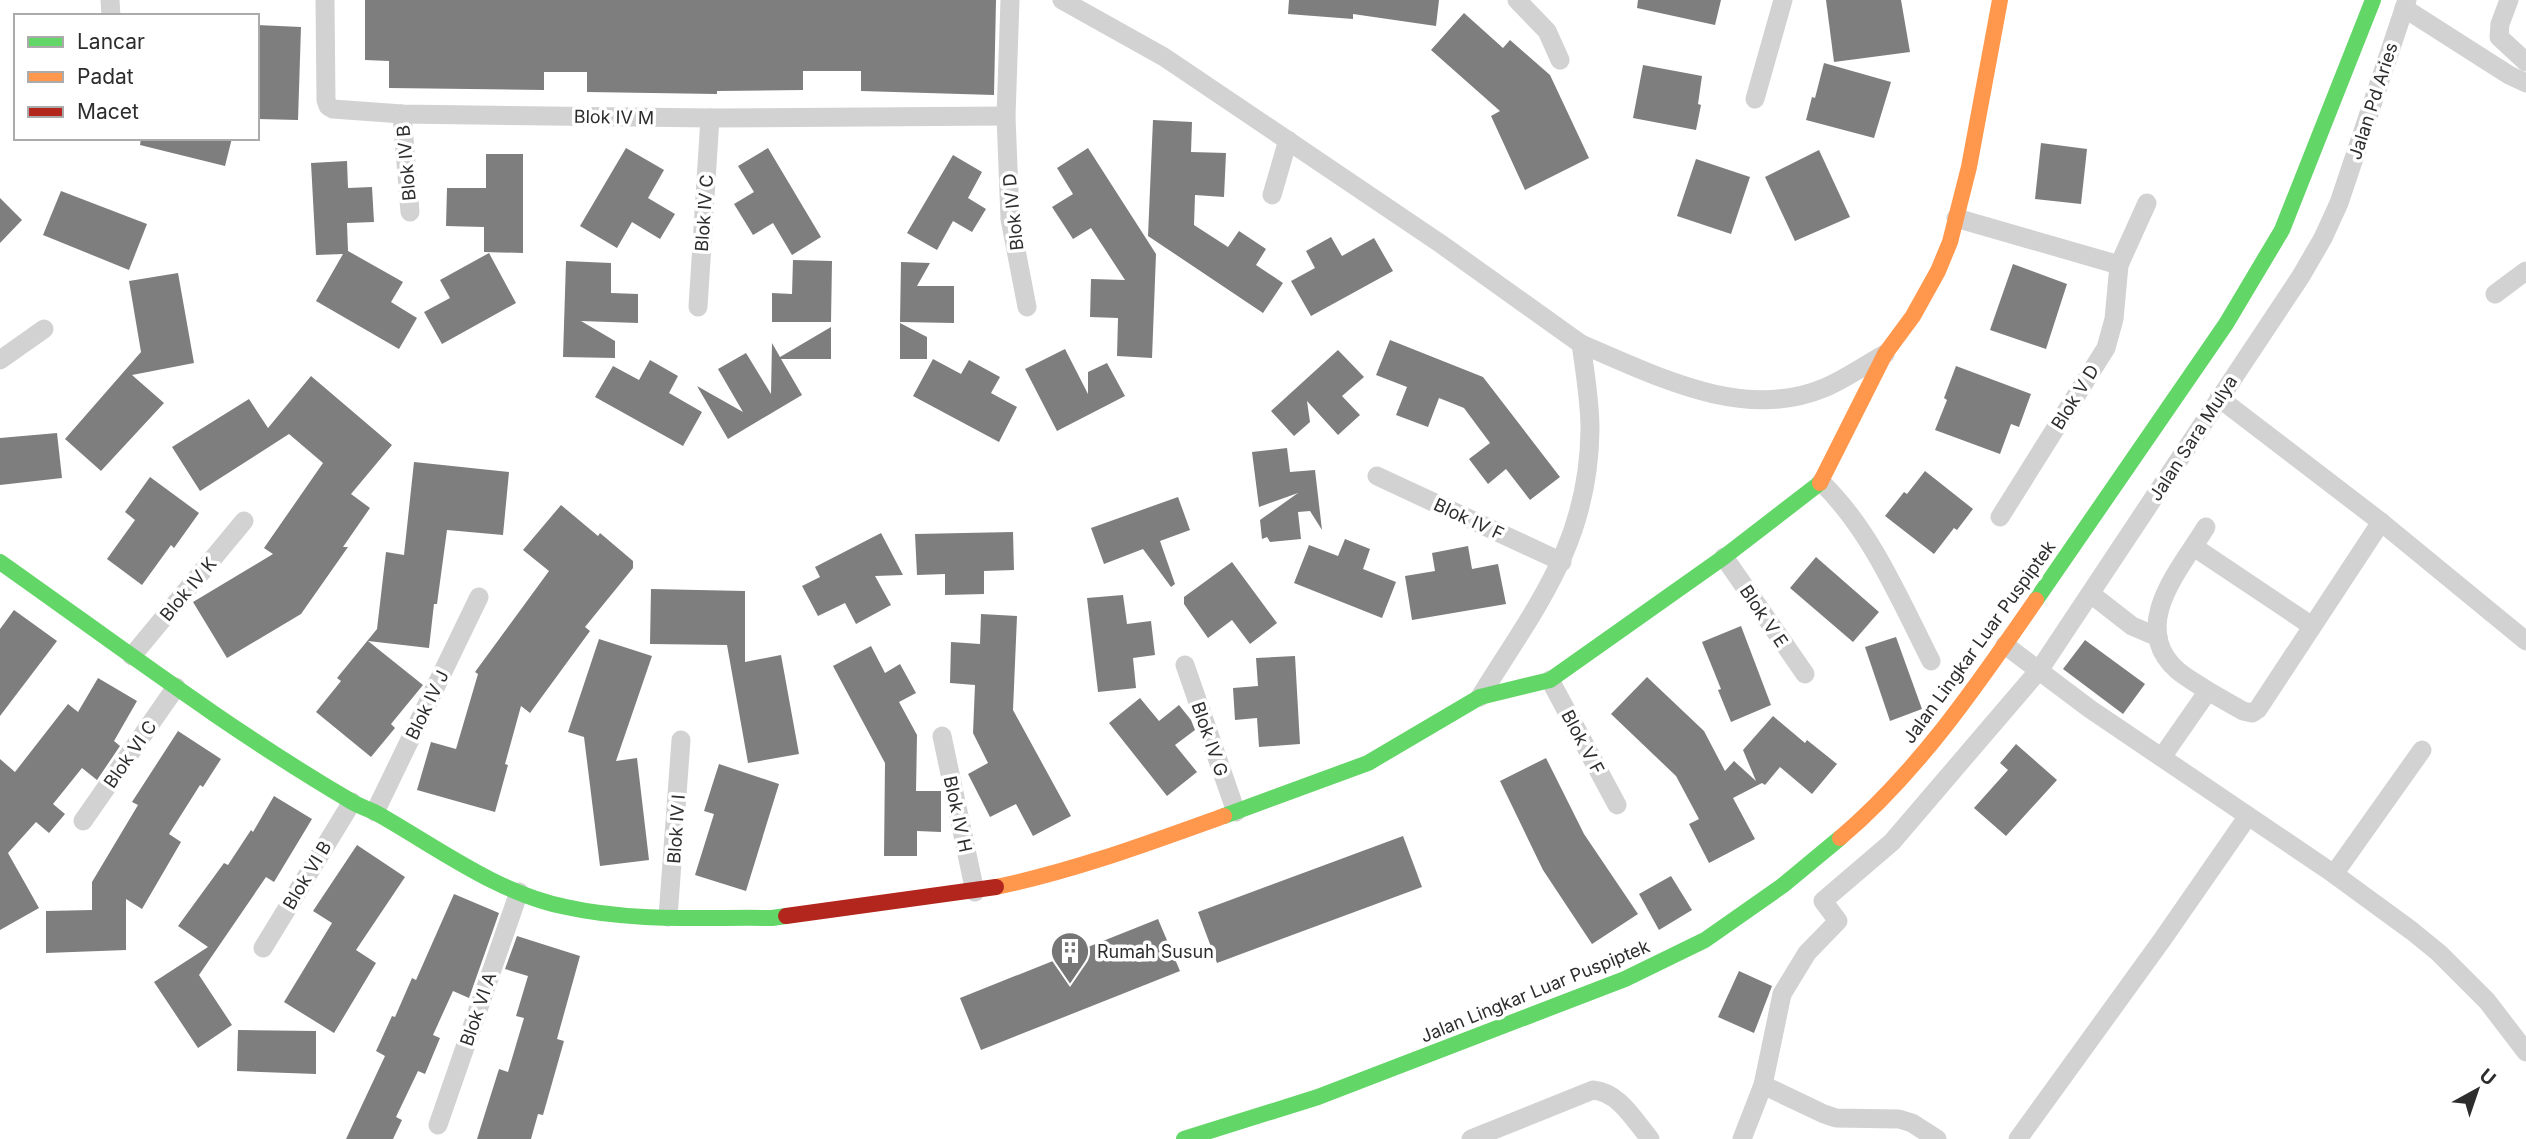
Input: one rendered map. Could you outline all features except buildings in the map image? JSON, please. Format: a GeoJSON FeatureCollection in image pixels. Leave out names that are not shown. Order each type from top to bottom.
{"type":"FeatureCollection","features":[{"type":"Feature","properties":{"kind":"street","name":"Blok IV M"},"geometry":{"type":"LineString","coordinates":[[325,0],[328,106],[333,108],[402,114],[710,118],[1006,116]]}},
{"type":"Feature","properties":{"kind":"street","name":"Blok IV D"},"geometry":{"type":"LineString","coordinates":[[1010,0],[1006,116],[1010,219],[1027,306]]}},
{"type":"Feature","properties":{"kind":"street"},"geometry":{"type":"LineString","coordinates":[[1062,0],[1164,57],[1441,244],[1581,344],[1700,390],[1755,400],[1787,398],[1823,388],[1885,354]]}},
{"type":"Feature","properties":{"kind":"street"},"geometry":{"type":"LineString","coordinates":[[1517,0],[1547,31],[1560,60]]}},
{"type":"Feature","properties":{"kind":"street"},"geometry":{"type":"LineString","coordinates":[[1755,99],[1783,0]]}},
{"type":"Feature","properties":{"kind":"street"},"geometry":{"type":"LineString","coordinates":[[0,563],[176,687],[352,802],[473,871],[519,892],[564,907],[611,915],[772,918],[975,892],[1031,880],[1128,851],[1368,763],[1480,697],[1550,680],[1724,557],[1821,482],[1885,354],[1913,316],[1938,271],[1950,242],[1969,167],[2000,0]]}},
{"type":"Feature","properties":{"kind":"street","name":"Jalan Lingkar Luar Puspiptek"},"geometry":{"type":"LineString","coordinates":[[1184,1139],[1318,1097],[1625,979],[1705,940],[1782,886],[1861,820],[1929,746],[2005,645],[2226,324],[2281,230],[2374,0]]}},
{"type":"Feature","properties":{"kind":"street"},"geometry":{"type":"LineString","coordinates":[[2509,0],[2500,24],[2499,37],[2526,62]]}},
{"type":"Feature","properties":{"kind":"street"},"geometry":{"type":"LineString","coordinates":[[2405,4],[2509,75],[2526,83]]}},
{"type":"Feature","properties":{"kind":"street","name":"Jalan Pd Aries"},"geometry":{"type":"LineString","coordinates":[[2339,203],[2405,4]]}},
{"type":"Feature","properties":{"kind":"street","name":"Blok IV B"},"geometry":{"type":"LineString","coordinates":[[402,114],[410,212]]}},
{"type":"Feature","properties":{"kind":"street","name":"Blok IV C"},"geometry":{"type":"LineString","coordinates":[[698,307],[710,118]]}},
{"type":"Feature","properties":{"kind":"street"},"geometry":{"type":"LineString","coordinates":[[1272,195],[1288,140]]}},
{"type":"Feature","properties":{"kind":"street","name":"Blok V D"},"geometry":{"type":"LineString","coordinates":[[2000,517],[2106,348],[2114,319],[2119,265],[2147,203]]}},
{"type":"Feature","properties":{"kind":"street","name":"Jalan Sara Mulya"},"geometry":{"type":"LineString","coordinates":[[1763,1085],[1782,994],[1807,953],[1838,921],[1823,901],[1892,842],[2040,669],[2301,276],[2339,203]]}},
{"type":"Feature","properties":{"kind":"street"},"geometry":{"type":"LineString","coordinates":[[1956,218],[2119,265]]}},
{"type":"Feature","properties":{"kind":"street"},"geometry":{"type":"LineString","coordinates":[[2495,294],[2526,271]]}},
{"type":"Feature","properties":{"kind":"street"},"geometry":{"type":"LineString","coordinates":[[0,360],[44,329]]}},
{"type":"Feature","properties":{"kind":"street"},"geometry":{"type":"LineString","coordinates":[[1480,697],[1562,562],[1579,517],[1590,430],[1581,344]]}},
{"type":"Feature","properties":{"kind":"street"},"geometry":{"type":"LineString","coordinates":[[2219,398],[2381,522],[2526,641]]}},
{"type":"Feature","properties":{"kind":"street","name":"Blok IV F"},"geometry":{"type":"LineString","coordinates":[[1377,477],[1562,562]]}},
{"type":"Feature","properties":{"kind":"street"},"geometry":{"type":"LineString","coordinates":[[1821,482],[1834,494],[1877,556],[1931,661]]}},
{"type":"Feature","properties":{"kind":"street","name":"Blok IV K"},"geometry":{"type":"LineString","coordinates":[[132,656],[244,521]]}},
{"type":"Feature","properties":{"kind":"street"},"geometry":{"type":"LineString","coordinates":[[2206,527],[2164,593],[2155,624],[2158,637],[2176,669],[2208,691],[2243,711],[2252,713],[2258,709],[2381,522]]}},
{"type":"Feature","properties":{"kind":"street"},"geometry":{"type":"LineString","coordinates":[[2194,547],[2312,626]]}},
{"type":"Feature","properties":{"kind":"street","name":"Blok V E"},"geometry":{"type":"LineString","coordinates":[[1724,557],[1805,674]]}},
{"type":"Feature","properties":{"kind":"street"},"geometry":{"type":"LineString","coordinates":[[2091,594],[2132,626],[2158,637]]}},
{"type":"Feature","properties":{"kind":"street","name":"Blok IV J"},"geometry":{"type":"LineString","coordinates":[[375,813],[479,597]]}},
{"type":"Feature","properties":{"kind":"street"},"geometry":{"type":"LineString","coordinates":[[2005,645],[2090,709],[2334,874],[2439,953],[2487,1001],[2526,1052]]}},
{"type":"Feature","properties":{"kind":"street","name":"Blok IV G"},"geometry":{"type":"LineString","coordinates":[[1185,665],[1236,813]]}},
{"type":"Feature","properties":{"kind":"street","name":"Blok V F"},"geometry":{"type":"LineString","coordinates":[[1550,680],[1617,805]]}},
{"type":"Feature","properties":{"kind":"street","name":"Blok VI C"},"geometry":{"type":"LineString","coordinates":[[83,821],[176,687]]}},
{"type":"Feature","properties":{"kind":"street"},"geometry":{"type":"LineString","coordinates":[[2162,757],[2208,691]]}},
{"type":"Feature","properties":{"kind":"street","name":"Blok IV H"},"geometry":{"type":"LineString","coordinates":[[942,736],[975,892]]}},
{"type":"Feature","properties":{"kind":"street","name":"Blok IV I"},"geometry":{"type":"LineString","coordinates":[[668,917],[681,740]]}},
{"type":"Feature","properties":{"kind":"street"},"geometry":{"type":"LineString","coordinates":[[2334,874],[2422,750]]}},
{"type":"Feature","properties":{"kind":"street","name":"Blok VI B"},"geometry":{"type":"LineString","coordinates":[[263,948],[352,802]]}},
{"type":"Feature","properties":{"kind":"street"},"geometry":{"type":"LineString","coordinates":[[2018,1139],[2248,816]]}},
{"type":"Feature","properties":{"kind":"street","name":"Blok VI A"},"geometry":{"type":"LineString","coordinates":[[438,1125],[519,892]]}},
{"type":"Feature","properties":{"kind":"street"},"geometry":{"type":"LineString","coordinates":[[1742,1139],[1763,1085],[1836,1118],[1899,1119],[1912,1123],[1937,1139]]}},
{"type":"Feature","properties":{"kind":"street"},"geometry":{"type":"LineString","coordinates":[[1471,1139],[1510,1132],[1593,1090],[1614,1096],[1650,1139]]}},
{"type":"Feature","properties":{"kind":"traffic: fast"},"geometry":{"type":"LineString","coordinates":[[2036,600],[2226,324],[2282,230],[2373,0]]}},
{"type":"Feature","properties":{"kind":"traffic: fast"},"geometry":{"type":"LineString","coordinates":[[1224,816],[1368,763],[1480,697],[1550,680],[1724,557],[1820,483]]}},
{"type":"Feature","properties":{"kind":"traffic: fast"},"geometry":{"type":"LineString","coordinates":[[0,562],[172,685],[304,773],[469,868],[516,891],[566,907],[617,915],[695,918],[786,916]]}},
{"type":"Feature","properties":{"kind":"traffic: fast"},"geometry":{"type":"LineString","coordinates":[[1184,1139],[1318,1097],[1625,979],[1705,940],[1782,886],[1840,838]]}},
{"type":"Feature","properties":{"kind":"traffic: slow"},"geometry":{"type":"LineString","coordinates":[[1820,483],[1885,354],[1913,316],[1938,271],[1950,242],[1969,167],[2000,0]]}},
{"type":"Feature","properties":{"kind":"traffic: slow"},"geometry":{"type":"LineString","coordinates":[[1840,838],[1921,756],[1969,695],[2036,600]]}},
{"type":"Feature","properties":{"kind":"traffic: slow"},"geometry":{"type":"LineString","coordinates":[[996,887],[1083,865],[1224,816]]}},
{"type":"Feature","properties":{"kind":"traffic: jam"},"geometry":{"type":"LineString","coordinates":[[786,916],[996,887]]}},
{"type":"Feature","properties":{"kind":"place","name":"Rumah Susun"},"geometry":{"type":"Point","coordinates":[1070,985]}}]}
